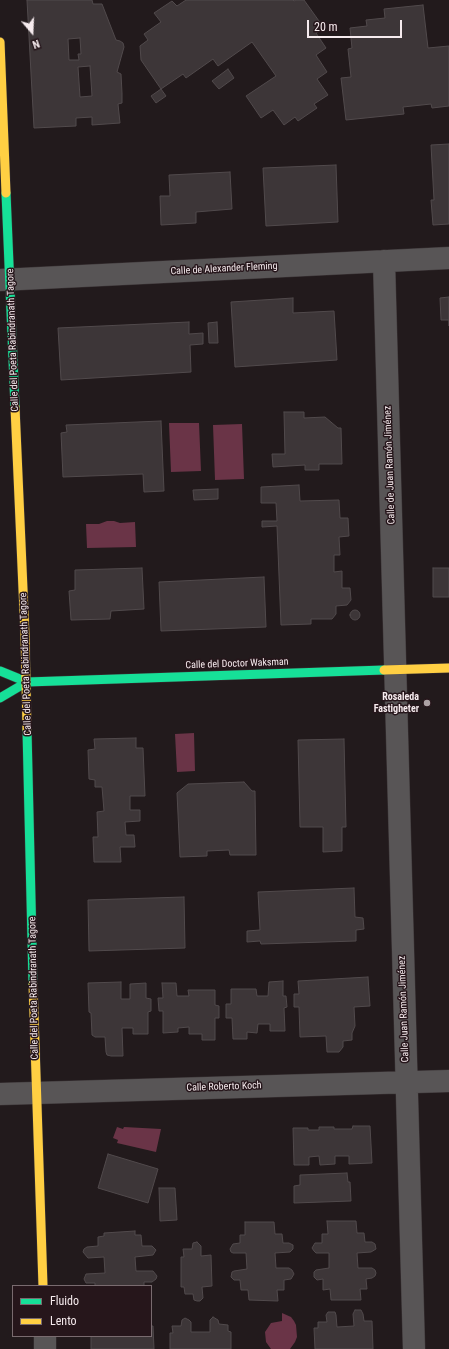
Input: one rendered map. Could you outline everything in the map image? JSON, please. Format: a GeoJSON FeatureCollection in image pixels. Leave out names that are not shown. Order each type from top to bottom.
{"type":"FeatureCollection","features":[{"type":"Feature","properties":{"kind":"street","name":"Calle del Poeta Rabindranath Tagore"},"geometry":{"type":"LineString","coordinates":[[0,42],[5,280],[27,682],[36,1093],[43,1285]]}},
{"type":"Feature","properties":{"kind":"street","name":"Calle de Alexander Fleming"},"geometry":{"type":"LineString","coordinates":[[5,280],[449,258]]}},
{"type":"Feature","properties":{"kind":"street","name":"Calle de Juan Ramón Jiménez"},"geometry":{"type":"LineString","coordinates":[[384,261],[395,670]]}},
{"type":"Feature","properties":{"kind":"street","name":"Calle del Doctor Waksman"},"geometry":{"type":"LineString","coordinates":[[0,671],[27,682],[449,668]]}},
{"type":"Feature","properties":{"kind":"street","name":"Calle Juan Ramón Jiménez"},"geometry":{"type":"LineString","coordinates":[[395,670],[414,1349]]}},
{"type":"Feature","properties":{"kind":"street","name":"Calle del Doctor Waksman"},"geometry":{"type":"LineString","coordinates":[[0,698],[27,682]]}},
{"type":"Feature","properties":{"kind":"street","name":"Calle Roberto Koch"},"geometry":{"type":"LineString","coordinates":[[0,1094],[406,1081],[449,1081]]}},
{"type":"Feature","properties":{"kind":"street"},"geometry":{"type":"LineString","coordinates":[[45,1337],[45,1349]]}},
{"type":"Feature","properties":{"kind":"shaded area"},"geometry":{"type":"Polygon","coordinates":[[[169,423],[199,423],[201,471],[171,472],[169,423]]]}},
{"type":"Feature","properties":{"kind":"shaded area"},"geometry":{"type":"Polygon","coordinates":[[[242,424],[244,479],[215,480],[213,425],[242,424]]]}},
{"type":"Feature","properties":{"kind":"shaded area"},"geometry":{"type":"Polygon","coordinates":[[[107,521],[120,523],[135,522],[136,547],[87,548],[86,524],[99,524],[107,521]]]}},
{"type":"Feature","properties":{"kind":"shaded area"},"geometry":{"type":"Polygon","coordinates":[[[194,733],[195,771],[177,772],[175,734],[194,733]]]}},
{"type":"Feature","properties":{"kind":"shaded area"},"geometry":{"type":"Polygon","coordinates":[[[117,1127],[123,1129],[124,1127],[161,1129],[156,1152],[117,1143],[118,1140],[113,1138],[117,1127]]]}},
{"type":"Feature","properties":{"kind":"shaded area"},"geometry":{"type":"Polygon","coordinates":[[[282,1313],[291,1317],[294,1321],[296,1325],[297,1337],[290,1349],[271,1349],[266,1342],[265,1332],[271,1323],[282,1321],[282,1313]]]}},
{"type":"Feature","properties":{"kind":"building"},"geometry":{"type":"Polygon","coordinates":[[[27,0],[92,0],[93,4],[102,4],[116,40],[123,43],[124,47],[117,72],[121,74],[122,103],[118,104],[120,123],[92,125],[92,117],[76,118],[76,126],[34,128],[27,0]],[[80,38],[68,39],[69,60],[79,60],[78,54],[81,54],[80,38]],[[90,66],[78,67],[80,97],[92,96],[90,66]]]}},
{"type":"Feature","properties":{"kind":"building"},"geometry":{"type":"Polygon","coordinates":[[[186,0],[304,0],[324,28],[316,33],[326,48],[316,55],[327,72],[317,79],[328,95],[314,104],[317,108],[298,121],[295,117],[284,125],[273,110],[261,118],[246,96],[276,76],[252,42],[218,66],[213,59],[186,78],[183,74],[161,89],[141,60],[140,46],[148,40],[144,34],[161,22],[154,13],[172,1],[177,6],[186,0]]]}},
{"type":"Feature","properties":{"kind":"building"},"geometry":{"type":"Polygon","coordinates":[[[423,5],[428,48],[449,46],[449,106],[432,108],[431,104],[403,107],[404,114],[346,120],[341,78],[351,77],[348,49],[352,48],[350,28],[367,26],[366,20],[385,18],[384,9],[423,5]]]}},
{"type":"Feature","properties":{"kind":"building"},"geometry":{"type":"Polygon","coordinates":[[[228,69],[234,78],[219,89],[212,81],[228,69]]]}},
{"type":"Feature","properties":{"kind":"building"},"geometry":{"type":"Polygon","coordinates":[[[161,89],[166,96],[156,103],[151,96],[161,89]]]}},
{"type":"Feature","properties":{"kind":"building"},"geometry":{"type":"Polygon","coordinates":[[[449,144],[449,224],[433,225],[431,200],[434,200],[431,145],[449,144]]]}},
{"type":"Feature","properties":{"kind":"building"},"geometry":{"type":"Polygon","coordinates":[[[336,165],[338,222],[266,226],[263,168],[336,165]]]}},
{"type":"Feature","properties":{"kind":"building"},"geometry":{"type":"Polygon","coordinates":[[[230,172],[232,209],[196,212],[196,223],[161,225],[160,196],[170,196],[169,175],[230,172]]]}},
{"type":"Feature","properties":{"kind":"building"},"geometry":{"type":"Polygon","coordinates":[[[449,297],[449,320],[441,320],[440,298],[449,297]]]}},
{"type":"Feature","properties":{"kind":"building"},"geometry":{"type":"Polygon","coordinates":[[[293,298],[293,313],[334,311],[337,360],[235,367],[231,302],[293,298]]]}},
{"type":"Feature","properties":{"kind":"building"},"geometry":{"type":"Polygon","coordinates":[[[189,322],[189,334],[203,333],[203,344],[190,345],[191,372],[61,380],[58,328],[189,322]]]}},
{"type":"Feature","properties":{"kind":"building"},"geometry":{"type":"Polygon","coordinates":[[[217,322],[218,343],[209,343],[208,323],[217,322]]]}},
{"type":"Feature","properties":{"kind":"building"},"geometry":{"type":"Polygon","coordinates":[[[284,412],[304,412],[304,418],[325,417],[338,428],[341,428],[342,464],[319,464],[319,470],[305,470],[305,465],[273,467],[272,454],[285,454],[284,412]]]}},
{"type":"Feature","properties":{"kind":"building"},"geometry":{"type":"Polygon","coordinates":[[[161,421],[164,491],[144,492],[143,474],[63,477],[61,433],[67,432],[66,425],[161,421]]]}},
{"type":"Feature","properties":{"kind":"building"},"geometry":{"type":"Polygon","coordinates":[[[299,485],[300,501],[339,500],[340,518],[348,518],[349,536],[339,537],[340,555],[334,555],[334,572],[342,571],[342,588],[350,588],[351,600],[347,605],[336,606],[336,614],[332,619],[311,619],[311,624],[281,625],[277,526],[262,527],[262,521],[277,521],[276,503],[261,503],[261,487],[299,485]]]}},
{"type":"Feature","properties":{"kind":"building"},"geometry":{"type":"Polygon","coordinates":[[[218,489],[218,499],[194,500],[193,490],[218,489]]]}},
{"type":"Feature","properties":{"kind":"building"},"geometry":{"type":"Polygon","coordinates":[[[142,568],[144,609],[111,611],[110,619],[71,620],[69,591],[75,590],[75,570],[142,568]]]}},
{"type":"Feature","properties":{"kind":"building"},"geometry":{"type":"Polygon","coordinates":[[[433,568],[449,568],[449,597],[433,597],[433,568]]]}},
{"type":"Feature","properties":{"kind":"building"},"geometry":{"type":"Polygon","coordinates":[[[264,577],[266,627],[161,631],[159,582],[264,577]]]}},
{"type":"Feature","properties":{"kind":"building"},"geometry":{"type":"Polygon","coordinates":[[[353,610],[357,610],[359,611],[359,619],[353,620],[350,617],[350,613],[353,610]]]}},
{"type":"Feature","properties":{"kind":"building"},"geometry":{"type":"Polygon","coordinates":[[[136,738],[136,748],[143,748],[145,796],[130,796],[130,810],[140,810],[140,821],[125,822],[126,835],[134,835],[135,847],[120,847],[121,862],[94,862],[93,837],[98,837],[97,812],[104,811],[102,787],[95,787],[95,780],[89,779],[88,750],[95,749],[94,739],[136,738]]]}},
{"type":"Feature","properties":{"kind":"building"},"geometry":{"type":"Polygon","coordinates":[[[344,739],[346,827],[342,827],[342,851],[323,852],[323,827],[300,827],[298,740],[344,739]]]}},
{"type":"Feature","properties":{"kind":"building"},"geometry":{"type":"Polygon","coordinates":[[[244,782],[252,791],[255,791],[256,855],[230,855],[229,850],[207,851],[207,856],[180,857],[177,793],[188,784],[244,782]]]}},
{"type":"Feature","properties":{"kind":"building"},"geometry":{"type":"Polygon","coordinates":[[[354,888],[355,917],[363,918],[364,929],[356,930],[356,941],[261,944],[260,941],[247,942],[247,931],[260,930],[258,892],[354,888]]]}},
{"type":"Feature","properties":{"kind":"building"},"geometry":{"type":"Polygon","coordinates":[[[184,897],[185,948],[89,951],[88,900],[184,897]]]}},
{"type":"Feature","properties":{"kind":"building"},"geometry":{"type":"Polygon","coordinates":[[[368,977],[370,1006],[354,1007],[355,1026],[352,1033],[352,1040],[343,1041],[343,1047],[339,1052],[327,1052],[326,1036],[300,1037],[299,1007],[294,1007],[294,994],[299,994],[298,981],[368,977]]]}},
{"type":"Feature","properties":{"kind":"building"},"geometry":{"type":"Polygon","coordinates":[[[283,981],[283,996],[286,996],[287,1007],[284,1008],[285,1031],[270,1031],[270,1024],[258,1024],[257,1033],[247,1032],[247,1039],[233,1039],[232,1018],[226,1018],[226,1004],[231,1004],[231,989],[256,989],[257,996],[268,996],[269,982],[283,981]]]}},
{"type":"Feature","properties":{"kind":"building"},"geometry":{"type":"Polygon","coordinates":[[[121,982],[121,999],[130,999],[130,984],[146,983],[146,998],[151,999],[151,1011],[148,1012],[148,1034],[133,1034],[133,1028],[122,1028],[123,1056],[111,1056],[107,1055],[106,1052],[105,1037],[95,1037],[92,1035],[91,1013],[89,1012],[88,983],[121,982]]]}},
{"type":"Feature","properties":{"kind":"building"},"geometry":{"type":"Polygon","coordinates":[[[162,983],[176,983],[177,996],[189,996],[188,990],[215,990],[215,1005],[219,1006],[219,1018],[215,1018],[215,1040],[202,1040],[202,1034],[189,1034],[189,1027],[178,1028],[178,1032],[163,1033],[163,1011],[159,1011],[158,998],[163,998],[162,983]]]}},
{"type":"Feature","properties":{"kind":"building"},"geometry":{"type":"Polygon","coordinates":[[[353,1126],[370,1126],[372,1163],[349,1164],[349,1156],[335,1156],[335,1164],[320,1165],[319,1156],[309,1157],[309,1165],[294,1165],[293,1128],[308,1128],[308,1130],[319,1130],[319,1127],[352,1129],[353,1126]]]}},
{"type":"Feature","properties":{"kind":"building"},"geometry":{"type":"Polygon","coordinates":[[[108,1154],[158,1169],[148,1203],[98,1188],[108,1154]]]}},
{"type":"Feature","properties":{"kind":"building"},"geometry":{"type":"Polygon","coordinates":[[[347,1173],[348,1182],[350,1182],[351,1201],[294,1203],[294,1186],[300,1185],[300,1175],[347,1173]]]}},
{"type":"Feature","properties":{"kind":"building"},"geometry":{"type":"Polygon","coordinates":[[[159,1188],[175,1188],[177,1220],[160,1221],[159,1188]]]}},
{"type":"Feature","properties":{"kind":"building"},"geometry":{"type":"Polygon","coordinates":[[[327,1221],[356,1221],[357,1233],[364,1233],[365,1242],[372,1242],[375,1244],[376,1249],[371,1252],[357,1253],[358,1268],[372,1268],[376,1273],[372,1278],[366,1279],[367,1289],[360,1289],[361,1300],[331,1300],[330,1289],[323,1290],[323,1279],[317,1280],[314,1277],[314,1272],[316,1270],[329,1268],[329,1253],[316,1253],[312,1248],[315,1243],[322,1243],[322,1234],[328,1234],[327,1221]]]}},
{"type":"Feature","properties":{"kind":"building"},"geometry":{"type":"Polygon","coordinates":[[[245,1222],[274,1222],[275,1234],[282,1234],[283,1243],[293,1245],[293,1249],[290,1252],[275,1253],[276,1268],[289,1268],[294,1274],[291,1279],[284,1280],[284,1290],[277,1290],[278,1301],[249,1300],[248,1290],[241,1290],[240,1280],[234,1280],[231,1277],[232,1272],[234,1271],[247,1269],[246,1253],[233,1253],[230,1249],[233,1244],[240,1243],[240,1235],[245,1235],[245,1222]]]}},
{"type":"Feature","properties":{"kind":"building"},"geometry":{"type":"Polygon","coordinates":[[[135,1231],[135,1235],[141,1235],[142,1246],[152,1246],[156,1250],[153,1255],[135,1257],[136,1271],[153,1271],[157,1276],[156,1279],[152,1282],[144,1282],[144,1285],[95,1285],[95,1283],[86,1283],[84,1279],[86,1274],[105,1273],[104,1257],[88,1258],[83,1252],[87,1247],[98,1246],[98,1237],[104,1236],[104,1233],[135,1231]]]}},
{"type":"Feature","properties":{"kind":"building"},"geometry":{"type":"Polygon","coordinates":[[[197,1242],[201,1246],[201,1256],[211,1255],[212,1286],[202,1287],[203,1298],[200,1301],[194,1300],[193,1294],[185,1294],[184,1287],[181,1287],[181,1257],[184,1257],[183,1249],[192,1249],[193,1243],[197,1242]]]}},
{"type":"Feature","properties":{"kind":"building"},"geometry":{"type":"Polygon","coordinates":[[[355,1310],[361,1310],[364,1321],[372,1321],[373,1349],[315,1349],[314,1328],[318,1328],[318,1322],[327,1322],[326,1315],[328,1312],[335,1312],[337,1327],[354,1326],[353,1314],[355,1310]]]}},
{"type":"Feature","properties":{"kind":"building"},"geometry":{"type":"Polygon","coordinates":[[[213,1317],[218,1320],[219,1324],[228,1325],[228,1331],[231,1332],[231,1349],[170,1349],[170,1333],[173,1333],[172,1326],[181,1326],[182,1320],[185,1318],[191,1322],[191,1332],[210,1332],[210,1320],[213,1317]]]}},
{"type":"Feature","properties":{"kind":"building"},"geometry":{"type":"Polygon","coordinates":[[[153,1326],[154,1349],[91,1349],[91,1337],[152,1337],[153,1326]]]}},
{"type":"Feature","properties":{"kind":"traffic: fast"},"geometry":{"type":"LineString","coordinates":[[6,193],[15,407]]}},
{"type":"Feature","properties":{"kind":"traffic: fast"},"geometry":{"type":"LineString","coordinates":[[0,671],[27,682],[384,670]]}},
{"type":"Feature","properties":{"kind":"traffic: fast"},"geometry":{"type":"LineString","coordinates":[[0,698],[27,682]]}},
{"type":"Feature","properties":{"kind":"traffic: fast"},"geometry":{"type":"LineString","coordinates":[[27,730],[33,984]]}},
{"type":"Feature","properties":{"kind":"traffic: slow"},"geometry":{"type":"LineString","coordinates":[[0,42],[6,193]]}},
{"type":"Feature","properties":{"kind":"traffic: slow"},"geometry":{"type":"LineString","coordinates":[[15,407],[25,635],[27,730]]}},
{"type":"Feature","properties":{"kind":"traffic: slow"},"geometry":{"type":"LineString","coordinates":[[384,670],[449,668]]}},
{"type":"Feature","properties":{"kind":"traffic: slow"},"geometry":{"type":"LineString","coordinates":[[33,984],[43,1285]]}},
{"type":"Feature","properties":{"kind":"place","name":"Rosaleda Fastigheter"},"geometry":{"type":"Point","coordinates":[427,703]}}]}
